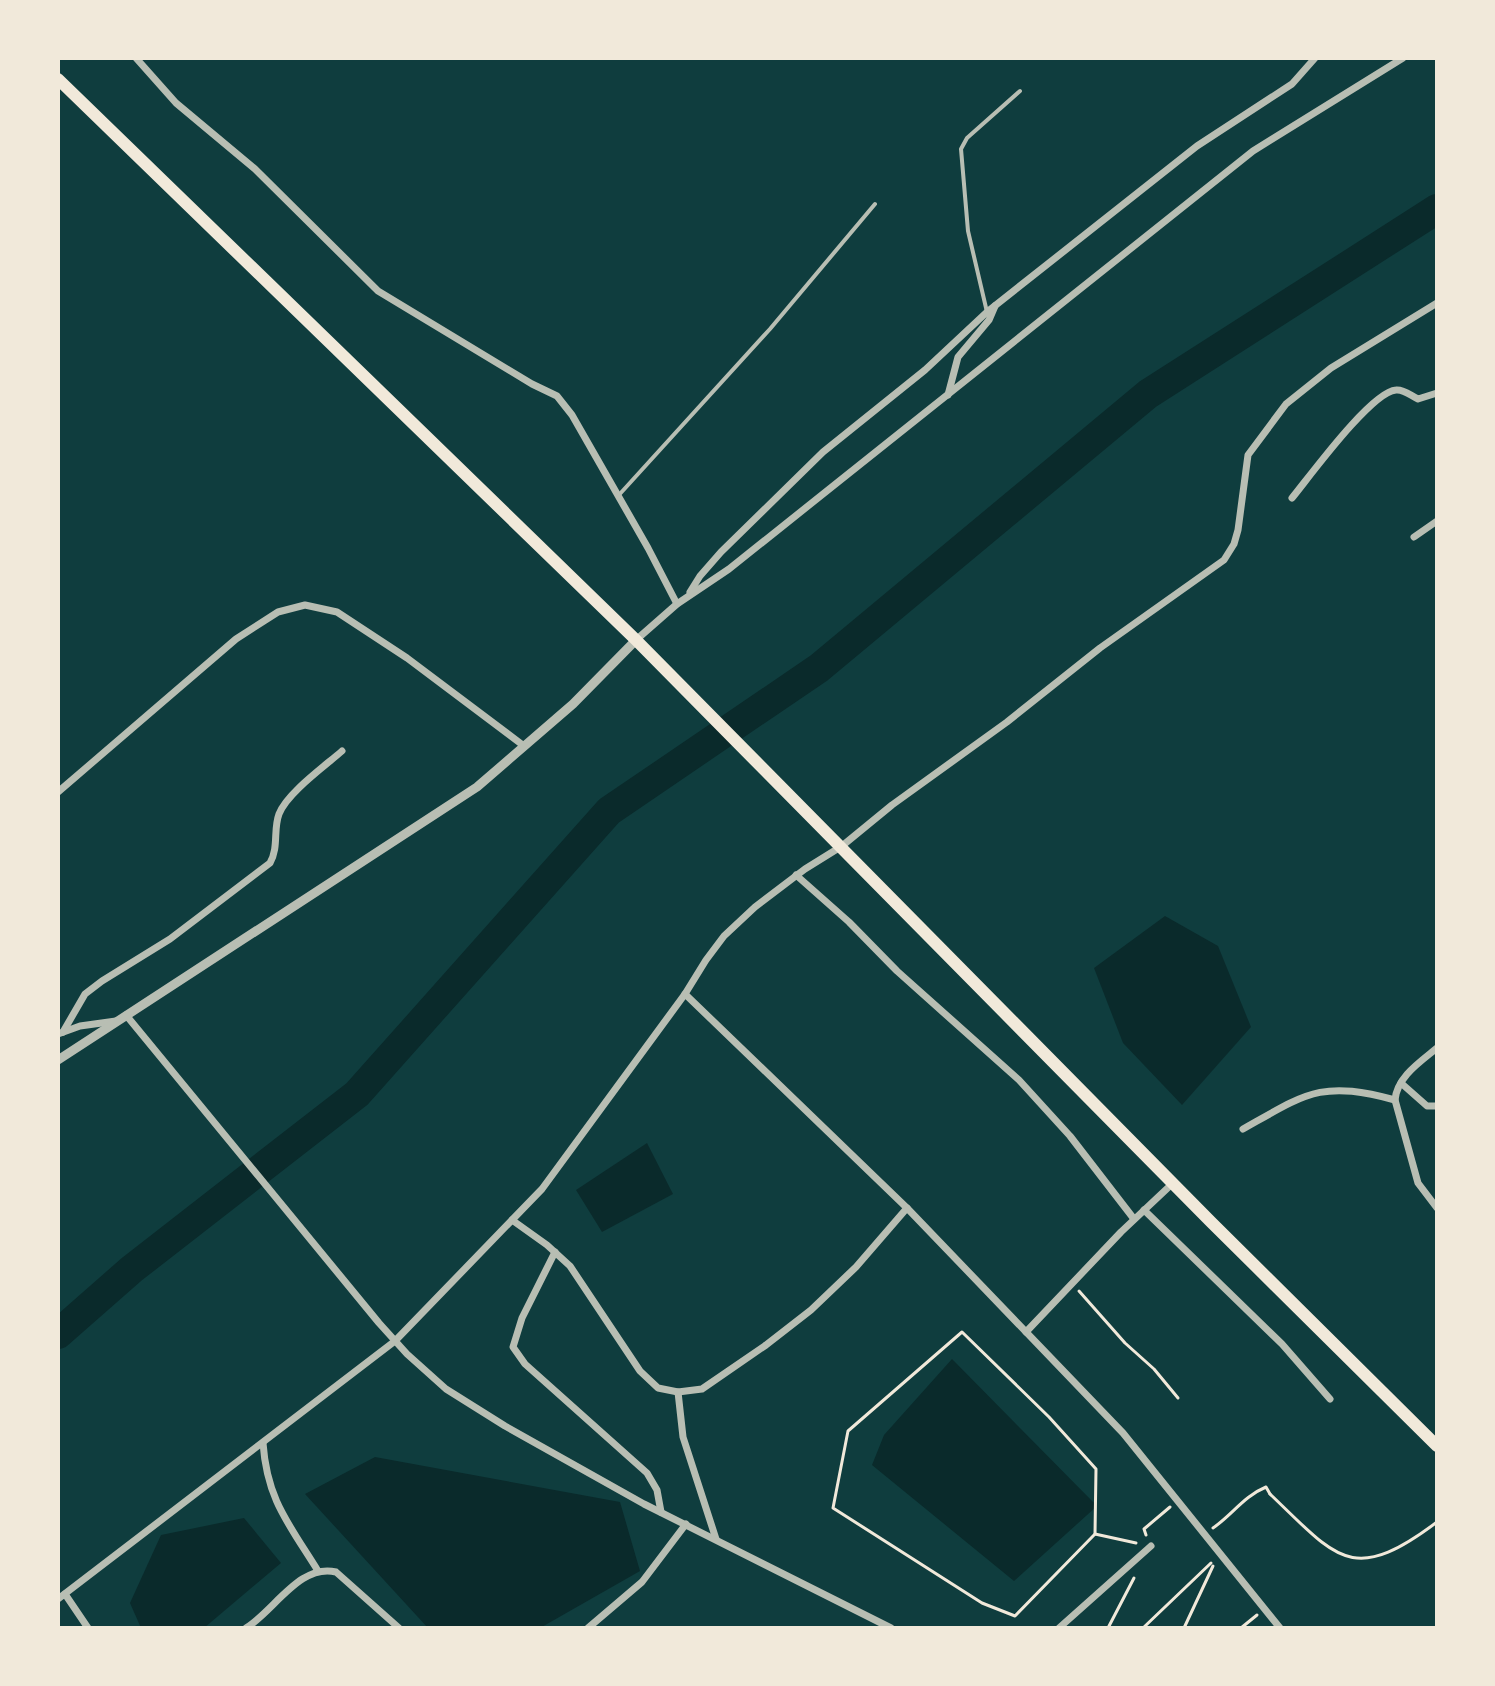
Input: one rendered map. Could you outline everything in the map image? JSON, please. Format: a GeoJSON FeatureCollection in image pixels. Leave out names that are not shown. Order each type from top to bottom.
{"type":"FeatureCollection","features":[{"type":"Feature","properties":{"kind":"highway"},"geometry":{"type":"LineString","coordinates":[[58,79],[636,640],[1437,1446]]}},
{"type":"Feature","properties":{"kind":"street"},"geometry":{"type":"LineString","coordinates":[[136,58],[176,103],[255,169],[378,291],[557,396],[572,415],[677,604]]}},
{"type":"Feature","properties":{"kind":"street"},"geometry":{"type":"LineString","coordinates":[[687,597],[721,552],[823,452],[925,370],[996,304],[1197,146],[1292,84],[1315,58]]}},
{"type":"Feature","properties":{"kind":"street"},"geometry":{"type":"LineString","coordinates":[[58,1060],[477,787],[573,704],[636,640],[677,604],[729,569],[1253,151],[1403,58]]}},
{"type":"Feature","properties":{"kind":"street"},"geometry":{"type":"LineString","coordinates":[[88,1628],[62,1596],[395,1341],[542,1189],[685,994],[706,960],[737,922],[796,875],[842,846],[892,805],[1007,722],[1100,648],[1224,560],[1238,530],[1248,455],[1286,404],[1331,368],[1437,303]]}},
{"type":"Feature","properties":{"kind":"street"},"geometry":{"type":"LineString","coordinates":[[948,395],[958,357],[989,320],[996,304]]}},
{"type":"Feature","properties":{"kind":"street"},"geometry":{"type":"LineString","coordinates":[[1292,498],[1365,411],[1384,394],[1402,390],[1418,399],[1437,393]]}},
{"type":"Feature","properties":{"kind":"street"},"geometry":{"type":"LineString","coordinates":[[1414,537],[1437,521]]}},
{"type":"Feature","properties":{"kind":"street"},"geometry":{"type":"LineString","coordinates":[[58,792],[236,639],[278,612],[305,605],[337,612],[407,658],[524,746]]}},
{"type":"Feature","properties":{"kind":"street"},"geometry":{"type":"LineString","coordinates":[[60,1033],[85,994],[170,939],[270,863],[275,854],[279,815],[287,802],[342,751]]}},
{"type":"Feature","properties":{"kind":"street"},"geometry":{"type":"LineString","coordinates":[[796,875],[1019,1080],[1070,1136],[1134,1219]]}},
{"type":"Feature","properties":{"kind":"street"},"geometry":{"type":"LineString","coordinates":[[685,994],[907,1208],[1123,1433],[1280,1628]]}},
{"type":"Feature","properties":{"kind":"street"},"geometry":{"type":"LineString","coordinates":[[60,1033],[122,1018]]}},
{"type":"Feature","properties":{"kind":"street"},"geometry":{"type":"LineString","coordinates":[[122,1018],[379,1323],[446,1389],[505,1426],[661,1512],[891,1628]]}},
{"type":"Feature","properties":{"kind":"street"},"geometry":{"type":"LineString","coordinates":[[1437,1048],[1401,1083],[1395,1100],[1418,1183],[1437,1208]]}},
{"type":"Feature","properties":{"kind":"street"},"geometry":{"type":"LineString","coordinates":[[1401,1083],[1427,1106],[1437,1106]]}},
{"type":"Feature","properties":{"kind":"street"},"geometry":{"type":"LineString","coordinates":[[1243,1129],[1283,1107],[1324,1090],[1360,1091],[1395,1100]]}},
{"type":"Feature","properties":{"kind":"street"},"geometry":{"type":"LineString","coordinates":[[1026,1332],[1134,1219],[1173,1183]]}},
{"type":"Feature","properties":{"kind":"street"},"geometry":{"type":"LineString","coordinates":[[512,1220],[570,1266],[640,1371],[658,1388],[678,1392],[702,1389],[811,1310],[856,1267],[907,1208]]}},
{"type":"Feature","properties":{"kind":"street"},"geometry":{"type":"LineString","coordinates":[[1144,1210],[1282,1344],[1330,1399]]}},
{"type":"Feature","properties":{"kind":"street"},"geometry":{"type":"LineString","coordinates":[[555,1252],[522,1318],[513,1347],[525,1364],[647,1473],[657,1490],[661,1512]]}},
{"type":"Feature","properties":{"kind":"street"},"geometry":{"type":"LineString","coordinates":[[678,1392],[683,1437],[716,1539]]}},
{"type":"Feature","properties":{"kind":"street"},"geometry":{"type":"LineString","coordinates":[[263,1443],[265,1473],[277,1506],[318,1571]]}},
{"type":"Feature","properties":{"kind":"street"},"geometry":{"type":"LineString","coordinates":[[588,1628],[642,1582],[686,1524]]}},
{"type":"Feature","properties":{"kind":"street"},"geometry":{"type":"LineString","coordinates":[[1059,1628],[1151,1546]]}},
{"type":"Feature","properties":{"kind":"street"},"geometry":{"type":"LineString","coordinates":[[246,1628],[258,1621],[298,1582],[324,1569],[336,1572],[399,1628]]}},
{"type":"Feature","properties":{"kind":"lane"},"geometry":{"type":"LineString","coordinates":[[987,312],[968,231],[961,149],[967,138],[1020,91]]}},
{"type":"Feature","properties":{"kind":"lane"},"geometry":{"type":"LineString","coordinates":[[618,496],[770,329],[875,204]]}},
{"type":"Feature","properties":{"kind":"path"},"geometry":{"type":"LineString","coordinates":[[1076,1280],[1081,1295],[1154,1369],[1178,1398]]}},
{"type":"Feature","properties":{"kind":"path"},"geometry":{"type":"LineString","coordinates":[[962,1332],[1049,1417],[1096,1469],[1095,1534],[1015,1616],[982,1603],[833,1508],[848,1431],[962,1332]]}},
{"type":"Feature","properties":{"kind":"path"},"geometry":{"type":"LineString","coordinates":[[1206,1532],[1224,1520],[1250,1494],[1266,1487],[1328,1548],[1345,1557],[1380,1556],[1392,1552],[1437,1522]]}},
{"type":"Feature","properties":{"kind":"path"},"geometry":{"type":"LineString","coordinates":[[1151,1546],[1144,1529],[1178,1501]]}},
{"type":"Feature","properties":{"kind":"path"},"geometry":{"type":"LineString","coordinates":[[1143,1628],[1218,1557],[1184,1628]]}},
{"type":"Feature","properties":{"kind":"water"},"geometry":{"type":"Polygon","coordinates":[[[1165,916],[1218,946],[1251,1027],[1182,1105],[1123,1043],[1094,968],[1165,916]]]}},
{"type":"Feature","properties":{"kind":"water"},"geometry":{"type":"Polygon","coordinates":[[[647,1143],[673,1194],[602,1232],[576,1190],[647,1143]]]}},
{"type":"Feature","properties":{"kind":"water"},"geometry":{"type":"Polygon","coordinates":[[[952,1359],[1097,1506],[1014,1581],[872,1465],[884,1435],[952,1359]]]}},
{"type":"Feature","properties":{"kind":"water"},"geometry":{"type":"Polygon","coordinates":[[[375,1457],[620,1502],[640,1571],[540,1628],[428,1628],[305,1494],[375,1457]]]}},
{"type":"Feature","properties":{"kind":"water"},"geometry":{"type":"Polygon","coordinates":[[[244,1518],[281,1563],[204,1628],[141,1628],[130,1603],[161,1535],[244,1518]]]}},
{"type":"Feature","properties":{"kind":"waterway"},"geometry":{"type":"LineString","coordinates":[[58,1334],[132,1269],[357,1094],[609,811],[819,668],[1148,394],[1437,209]]}}]}
